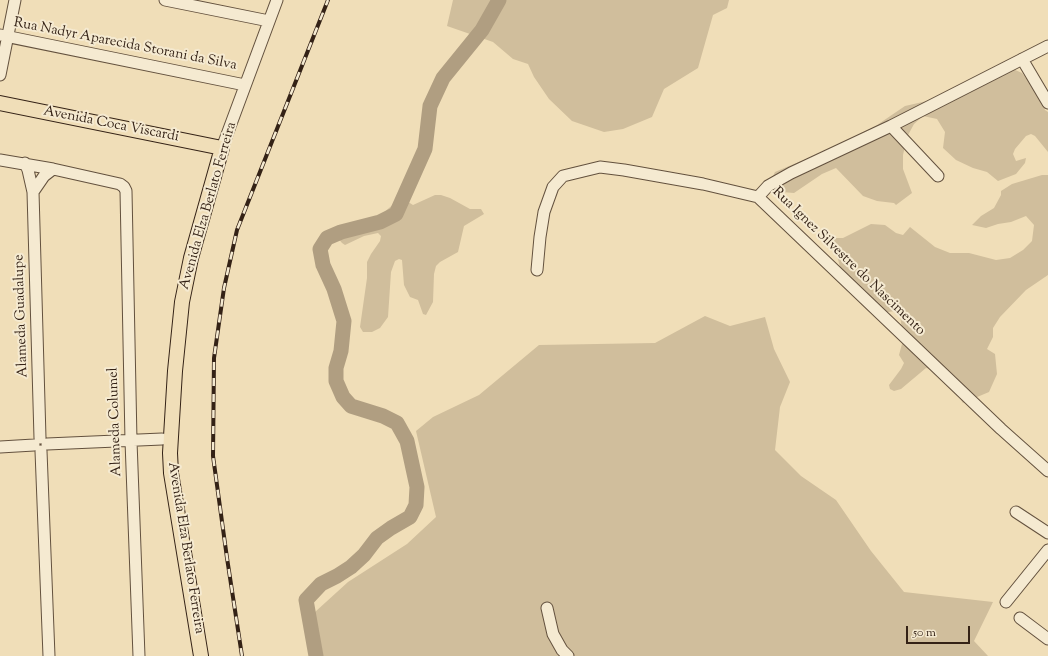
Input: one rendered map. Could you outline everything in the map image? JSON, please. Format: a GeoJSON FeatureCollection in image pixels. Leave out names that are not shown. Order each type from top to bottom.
{"type":"FeatureCollection","features":[{"type":"Feature","properties":{"kind":"main road","name":"Avenida Coca Viscardi"},"geometry":{"type":"LineString","coordinates":[[0,103],[222,148]]}},
{"type":"Feature","properties":{"kind":"main road","name":"Avenida Elza Berlato Ferreira"},"geometry":{"type":"LineString","coordinates":[[201,656],[171,473],[170,453],[175,371],[182,302],[191,258],[222,148]]}},
{"type":"Feature","properties":{"kind":"street"},"geometry":{"type":"LineString","coordinates":[[0,75],[4,36],[15,0]]}},
{"type":"Feature","properties":{"kind":"street"},"geometry":{"type":"LineString","coordinates":[[165,0],[269,21]]}},
{"type":"Feature","properties":{"kind":"street","name":"Avenida Elza Berlato Ferreira"},"geometry":{"type":"LineString","coordinates":[[222,148],[277,0]]}},
{"type":"Feature","properties":{"kind":"street","name":"Rua Nadyr Aparecida Storani da Silva"},"geometry":{"type":"LineString","coordinates":[[4,36],[245,85]]}},
{"type":"Feature","properties":{"kind":"street"},"geometry":{"type":"LineString","coordinates":[[758,197],[768,186],[790,173],[891,126],[1048,46]]}},
{"type":"Feature","properties":{"kind":"street"},"geometry":{"type":"LineString","coordinates":[[1022,59],[1048,103]]}},
{"type":"Feature","properties":{"kind":"street"},"geometry":{"type":"LineString","coordinates":[[891,126],[938,176]]}},
{"type":"Feature","properties":{"kind":"street"},"geometry":{"type":"LineString","coordinates":[[0,160],[54,169]]}},
{"type":"Feature","properties":{"kind":"street","name":"Alameda Guadalupe"},"geometry":{"type":"LineString","coordinates":[[25,164],[28,170],[33,192],[48,656]]}},
{"type":"Feature","properties":{"kind":"street","name":"Rua Ignez Silvestre do Nascimento"},"geometry":{"type":"LineString","coordinates":[[537,270],[544,212],[553,187],[563,176],[600,167],[703,184],[758,197],[1048,472]]}},
{"type":"Feature","properties":{"kind":"street"},"geometry":{"type":"LineString","coordinates":[[33,192],[44,176],[54,169]]}},
{"type":"Feature","properties":{"kind":"street","name":"Alameda Columel"},"geometry":{"type":"LineString","coordinates":[[54,169],[120,184],[124,187],[126,192],[131,441],[139,656]]}},
{"type":"Feature","properties":{"kind":"street"},"geometry":{"type":"LineString","coordinates":[[0,446],[162,439]]}},
{"type":"Feature","properties":{"kind":"street"},"geometry":{"type":"LineString","coordinates":[[1016,512],[1048,533]]}},
{"type":"Feature","properties":{"kind":"street"},"geometry":{"type":"LineString","coordinates":[[1006,602],[1048,550]]}},
{"type":"Feature","properties":{"kind":"street"},"geometry":{"type":"LineString","coordinates":[[547,608],[553,634],[562,650],[568,656]]}},
{"type":"Feature","properties":{"kind":"street"},"geometry":{"type":"LineString","coordinates":[[1020,618],[1048,639]]}},
{"type":"Feature","properties":{"kind":"shaded area"},"geometry":{"type":"Polygon","coordinates":[[[453,0],[729,0],[727,8],[713,15],[698,68],[664,89],[652,117],[623,129],[604,132],[572,121],[549,99],[534,77],[528,64],[513,59],[493,42],[447,26],[453,0]]]}},
{"type":"Feature","properties":{"kind":"shaded area"},"geometry":{"type":"Polygon","coordinates":[[[1013,69],[1022,73],[1030,83],[1045,110],[1048,112],[1048,152],[1035,136],[1031,134],[1026,136],[1015,149],[1013,154],[1016,161],[1026,158],[1025,163],[1016,174],[998,181],[987,172],[973,168],[956,160],[943,148],[945,132],[937,119],[923,116],[914,124],[907,137],[903,155],[903,169],[912,193],[896,205],[894,203],[877,201],[863,196],[836,168],[822,174],[794,193],[770,191],[770,182],[775,172],[839,145],[877,125],[905,106],[927,101],[971,83],[1013,69]]]}},
{"type":"Feature","properties":{"kind":"shaded area"},"geometry":{"type":"Polygon","coordinates":[[[1042,175],[1048,175],[1048,275],[1026,290],[1000,317],[993,328],[993,337],[987,349],[995,354],[997,374],[989,392],[963,403],[949,381],[937,370],[926,368],[901,389],[894,391],[890,389],[889,385],[904,363],[899,355],[902,344],[900,316],[904,312],[895,311],[882,313],[841,271],[833,240],[834,238],[843,238],[871,224],[885,225],[896,233],[903,235],[910,227],[935,247],[950,253],[969,253],[996,260],[1010,258],[1023,250],[1032,241],[1034,225],[1026,216],[1011,222],[986,228],[972,225],[981,216],[994,208],[1001,195],[1001,191],[1012,184],[1042,175]]]}},
{"type":"Feature","properties":{"kind":"shaded area"},"geometry":{"type":"Polygon","coordinates":[[[435,195],[450,198],[470,209],[481,209],[484,214],[464,226],[458,252],[440,262],[436,266],[434,274],[433,302],[426,315],[423,314],[418,300],[410,297],[404,285],[402,260],[399,259],[395,261],[391,272],[388,317],[380,328],[372,332],[363,332],[360,327],[367,278],[367,262],[380,241],[381,236],[378,233],[364,236],[345,245],[338,238],[344,232],[375,220],[401,199],[413,205],[435,195]]]}},
{"type":"Feature","properties":{"kind":"shaded area"},"geometry":{"type":"Polygon","coordinates":[[[705,316],[730,326],[765,317],[774,349],[790,382],[780,407],[775,450],[801,476],[836,500],[871,551],[904,592],[993,602],[974,641],[988,656],[323,656],[315,612],[348,582],[407,544],[436,517],[416,431],[433,417],[479,395],[539,345],[655,343],[705,316]]]}},
{"type":"Feature","properties":{"kind":"waterway"},"geometry":{"type":"LineString","coordinates":[[316,656],[306,600],[321,584],[351,567],[364,555],[377,538],[410,517],[416,505],[417,487],[407,441],[397,423],[383,416],[351,406],[343,397],[336,381],[336,368],[341,351],[344,321],[334,289],[323,265],[320,249],[327,238],[341,232],[380,222],[396,214],[425,149],[430,106],[443,78],[482,30],[499,0]]}},
{"type":"Feature","properties":{"kind":"railway"},"geometry":{"type":"LineString","coordinates":[[242,656],[213,456],[214,358],[224,288],[237,230],[328,0]]}}]}
